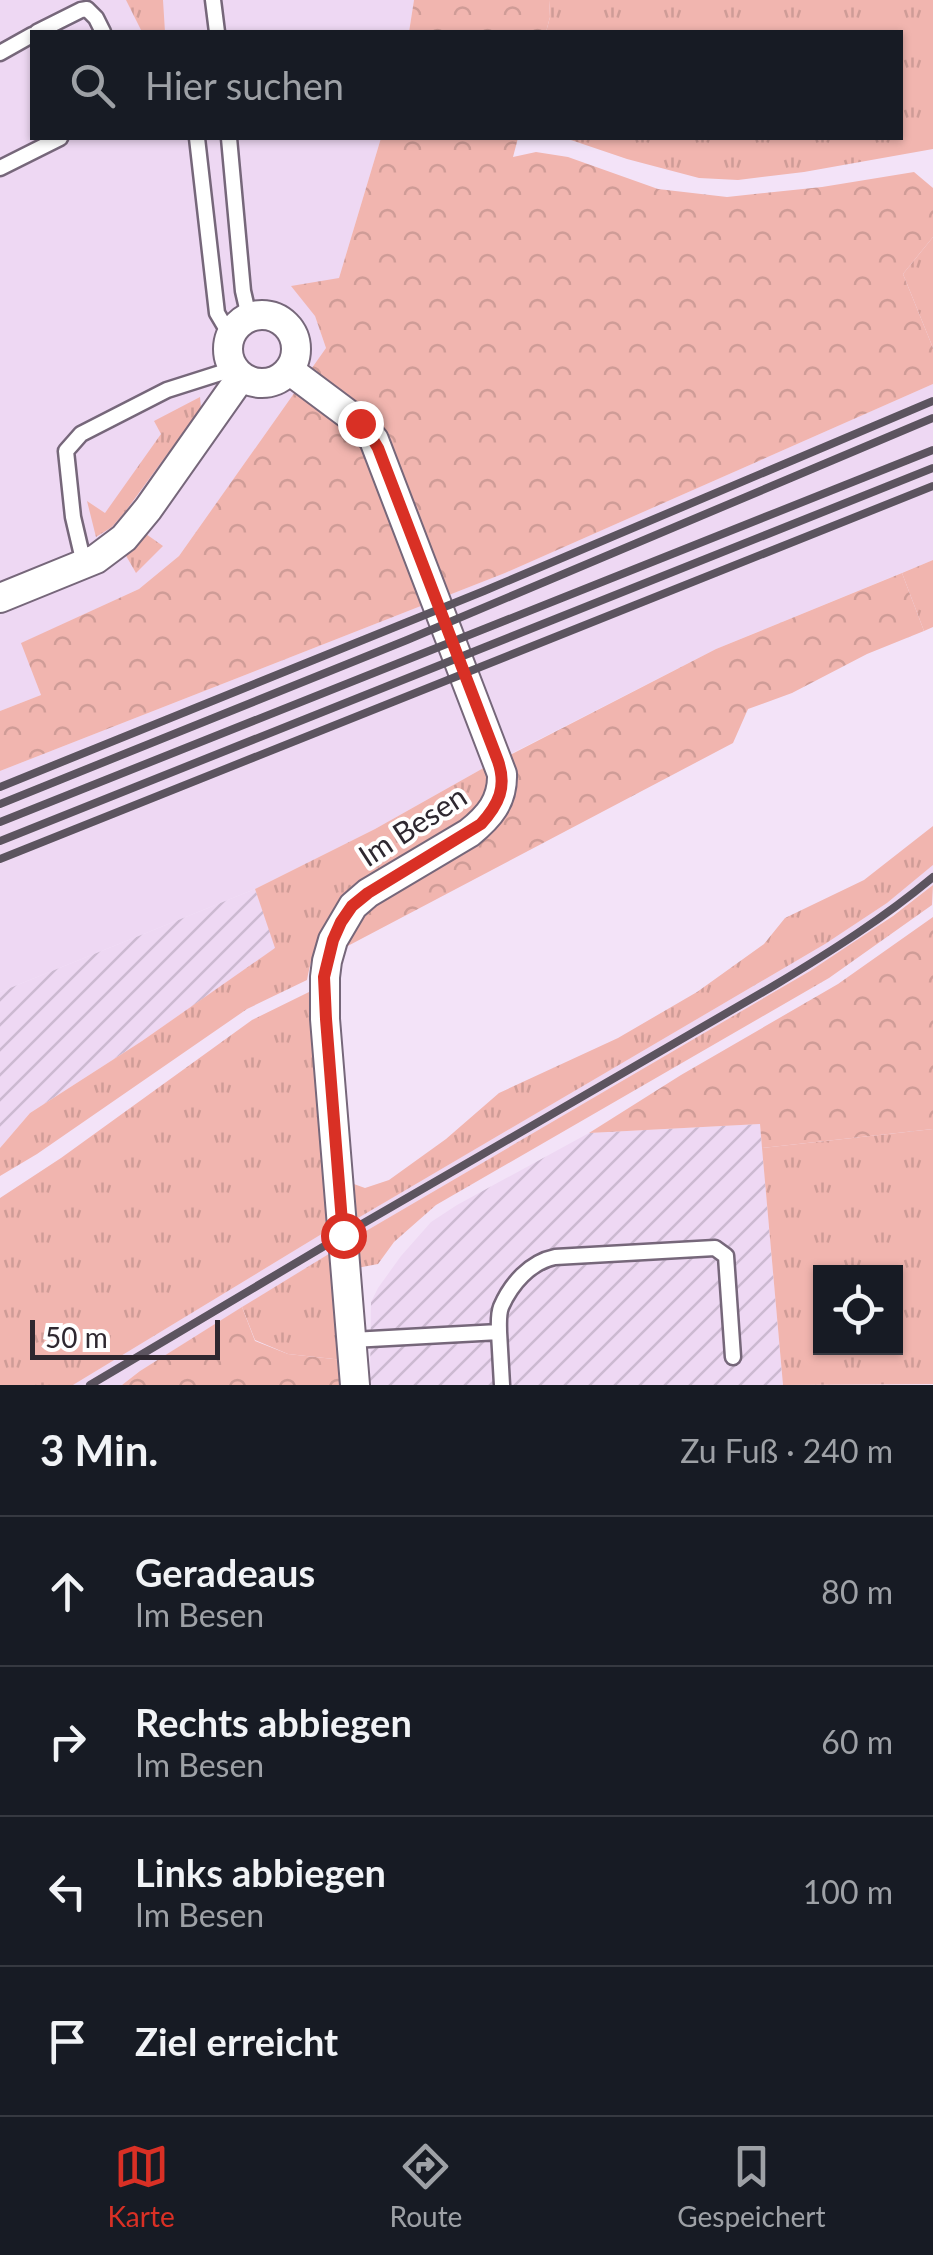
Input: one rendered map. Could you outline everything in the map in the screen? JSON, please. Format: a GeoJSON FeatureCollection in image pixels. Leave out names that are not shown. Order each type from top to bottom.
{"type":"FeatureCollection","features":[{"type":"Feature","properties":{"kind":"street"},"geometry":{"type":"LineString","coordinates":[[274,316],[289,328],[296,344],[290,370],[266,383],[249,382],[237,373],[227,354],[240,326],[274,316]]}},
{"type":"Feature","properties":{"kind":"street","name":"Im Besen"},"geometry":{"type":"LineString","coordinates":[[290,370],[360,423],[374,440],[502,774],[500,798],[481,824],[352,906],[333,940],[327,961],[326,1019],[355,1385]]}},
{"type":"Feature","properties":{"kind":"street"},"geometry":{"type":"LineString","coordinates":[[0,598],[84,565],[111,550],[136,525],[237,373]]}},
{"type":"Feature","properties":{"kind":"lane"},"geometry":{"type":"LineString","coordinates":[[213,0],[218,30]]}},
{"type":"Feature","properties":{"kind":"lane"},"geometry":{"type":"LineString","coordinates":[[43,30],[87,9],[102,30]]}},
{"type":"Feature","properties":{"kind":"lane"},"geometry":{"type":"LineString","coordinates":[[0,53],[30,37]]}},
{"type":"Feature","properties":{"kind":"lane"},"geometry":{"type":"LineString","coordinates":[[0,168],[56,140]]}},
{"type":"Feature","properties":{"kind":"lane"},"geometry":{"type":"LineString","coordinates":[[197,140],[216,313],[240,326],[243,291],[228,140]]}},
{"type":"Feature","properties":{"kind":"lane"},"geometry":{"type":"LineString","coordinates":[[84,565],[72,517],[66,451],[72,442],[167,390],[237,373]]}},
{"type":"Feature","properties":{"kind":"lane"},"geometry":{"type":"LineString","coordinates":[[502,1385],[499,1311],[530,1267],[554,1257],[715,1248],[726,1256],[733,1358]]}},
{"type":"Feature","properties":{"kind":"lane"},"geometry":{"type":"LineString","coordinates":[[352,1340],[499,1332]]}},
{"type":"Feature","properties":{"kind":"shaded area"},"geometry":{"type":"Polygon","coordinates":[[[0,0],[414,0],[409,30],[30,30],[30,140],[380,140],[339,278],[315,316],[326,348],[179,556],[139,589],[22,643],[41,695],[0,711],[0,0]]]}},
{"type":"Feature","properties":{"kind":"shaded area"},"geometry":{"type":"Polygon","coordinates":[[[933,384],[933,560],[716,649],[255,889],[0,992],[0,771],[505,573],[933,384]]]}},
{"type":"Feature","properties":{"kind":"shaded area"},"geometry":{"type":"Polygon","coordinates":[[[933,865],[933,885],[857,941],[354,1238],[353,1221],[825,944],[887,903],[933,865]]]}},
{"type":"Feature","properties":{"kind":"shaded area"},"geometry":{"type":"Polygon","coordinates":[[[255,889],[276,948],[30,1113],[0,1148],[0,992],[255,889]]]}},
{"type":"Feature","properties":{"kind":"shaded area"},"geometry":{"type":"Polygon","coordinates":[[[760,1124],[783,1385],[370,1385],[371,1302],[401,1256],[431,1222],[589,1133],[760,1124]]]}},
{"type":"Feature","properties":{"kind":"shaded area"},"geometry":{"type":"Polygon","coordinates":[[[330,1229],[332,1252],[122,1385],[73,1385],[330,1229]]]}},
{"type":"Feature","properties":{"kind":"green space"},"geometry":{"type":"Polygon","coordinates":[[[126,0],[163,0],[165,30],[141,30],[126,0]]]}},
{"type":"Feature","properties":{"kind":"green space"},"geometry":{"type":"Polygon","coordinates":[[[414,0],[549,0],[547,30],[409,30],[414,0]]]}},
{"type":"Feature","properties":{"kind":"green space"},"geometry":{"type":"Polygon","coordinates":[[[549,0],[933,0],[933,149],[738,180],[699,178],[571,140],[903,140],[903,30],[547,30],[549,0]]]}},
{"type":"Feature","properties":{"kind":"green space"},"geometry":{"type":"Polygon","coordinates":[[[380,140],[517,140],[513,157],[536,152],[568,157],[658,189],[727,197],[914,172],[933,188],[933,237],[903,274],[933,348],[933,384],[505,573],[0,771],[0,711],[41,695],[21,643],[139,589],[179,556],[326,348],[315,316],[291,286],[339,278],[380,140]]]}},
{"type":"Feature","properties":{"kind":"green space"},"geometry":{"type":"Polygon","coordinates":[[[933,237],[933,348],[903,274],[933,237]]]}},
{"type":"Feature","properties":{"kind":"green space"},"geometry":{"type":"Polygon","coordinates":[[[200,397],[201,408],[125,512],[96,537],[87,501],[105,513],[161,434],[154,421],[200,397]]]}},
{"type":"Feature","properties":{"kind":"green space"},"geometry":{"type":"Polygon","coordinates":[[[146,534],[163,546],[136,573],[125,554],[146,534]]]}},
{"type":"Feature","properties":{"kind":"green space"},"geometry":{"type":"Polygon","coordinates":[[[933,560],[933,627],[924,631],[902,573],[933,560]]]}},
{"type":"Feature","properties":{"kind":"green space"},"geometry":{"type":"Polygon","coordinates":[[[902,573],[924,631],[867,654],[792,693],[748,709],[733,743],[342,949],[370,903],[490,832],[511,808],[515,781],[510,755],[716,649],[902,573]]]}},
{"type":"Feature","properties":{"kind":"green space"},"geometry":{"type":"Polygon","coordinates":[[[487,766],[485,790],[475,813],[338,904],[318,940],[307,980],[247,1009],[0,1176],[0,1148],[30,1113],[275,948],[255,889],[375,829],[487,766]]]}},
{"type":"Feature","properties":{"kind":"green space"},"geometry":{"type":"Polygon","coordinates":[[[933,826],[933,865],[887,903],[825,944],[353,1221],[351,1183],[365,1188],[389,1180],[446,1139],[499,1093],[618,1038],[697,992],[764,944],[785,918],[864,880],[933,826]]]}},
{"type":"Feature","properties":{"kind":"green space"},"geometry":{"type":"Polygon","coordinates":[[[933,885],[932,905],[829,978],[436,1205],[394,1242],[378,1264],[357,1268],[354,1238],[810,971],[933,885]]]}},
{"type":"Feature","properties":{"kind":"green space"},"geometry":{"type":"Polygon","coordinates":[[[933,917],[933,1129],[762,1148],[760,1124],[589,1133],[838,984],[933,917]]]}},
{"type":"Feature","properties":{"kind":"green space"},"geometry":{"type":"Polygon","coordinates":[[[309,992],[327,1155],[330,1229],[73,1385],[0,1385],[0,1198],[252,1020],[309,992]]]}},
{"type":"Feature","properties":{"kind":"green space"},"geometry":{"type":"Polygon","coordinates":[[[933,1129],[933,1384],[783,1385],[762,1148],[933,1129]]]}},
{"type":"Feature","properties":{"kind":"green space"},"geometry":{"type":"Polygon","coordinates":[[[332,1252],[343,1360],[288,1354],[255,1340],[242,1307],[332,1252]]]}},
{"type":"Feature","properties":{"kind":"green space"},"geometry":{"type":"Polygon","coordinates":[[[242,1307],[255,1341],[288,1354],[343,1360],[344,1385],[122,1385],[140,1371],[242,1307]]]}},
{"type":"Feature","properties":{"kind":"railway"},"geometry":{"type":"LineString","coordinates":[[0,787],[484,591],[933,401]]}},
{"type":"Feature","properties":{"kind":"railway"},"geometry":{"type":"LineString","coordinates":[[0,804],[407,640],[933,418]]}},
{"type":"Feature","properties":{"kind":"railway"},"geometry":{"type":"LineString","coordinates":[[0,822],[933,450]]}},
{"type":"Feature","properties":{"kind":"railway"},"geometry":{"type":"LineString","coordinates":[[0,841],[933,468]]}},
{"type":"Feature","properties":{"kind":"railway"},"geometry":{"type":"LineString","coordinates":[[0,859],[933,486]]}},
{"type":"Feature","properties":{"kind":"railway"},"geometry":{"type":"LineString","coordinates":[[90,1385],[775,985],[856,934],[933,877]]}},
{"type":"Feature","properties":{"kind":"route"},"geometry":{"type":"LineString","coordinates":[[343,1235],[324,977],[333,940],[352,906],[368,893],[481,824],[500,798],[502,785],[498,761],[378,448],[360,423]]}}]}
